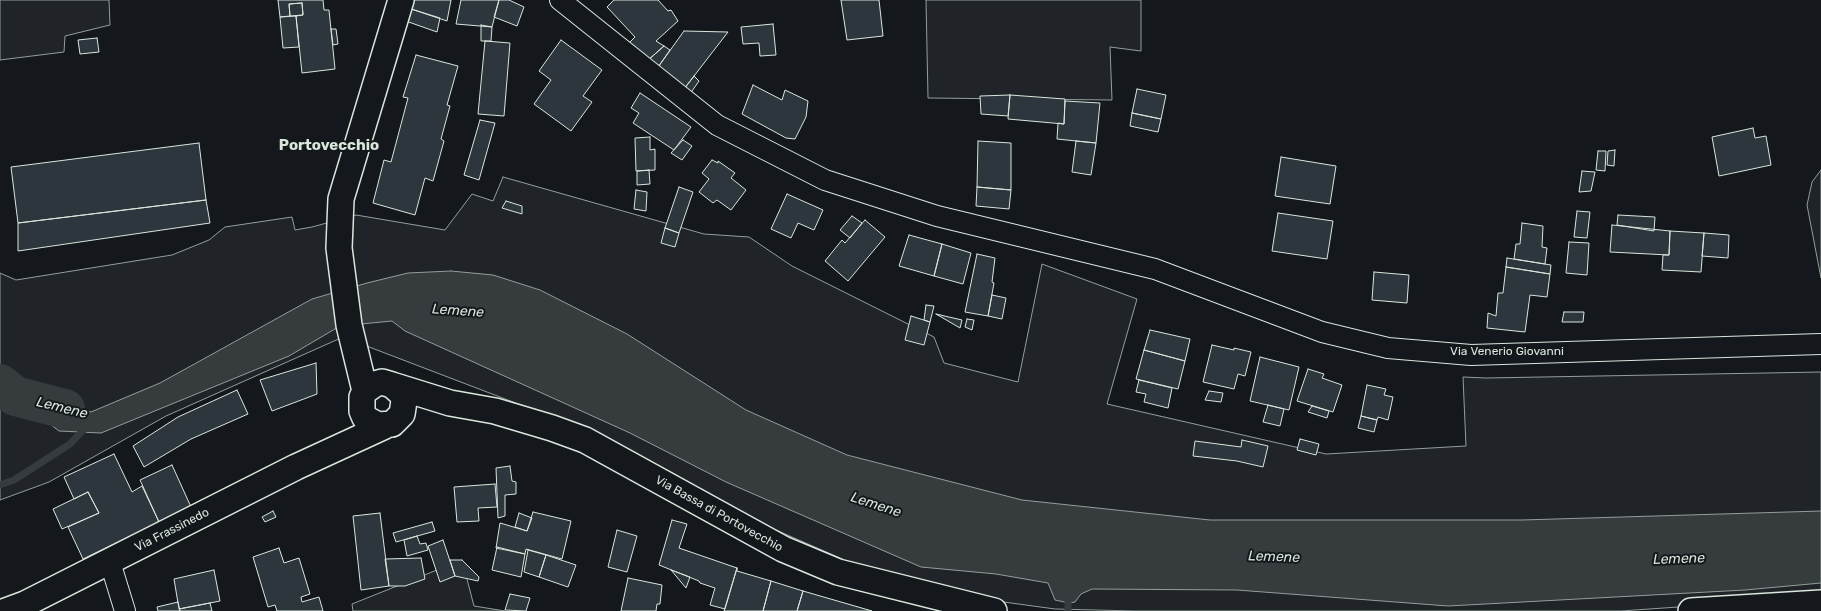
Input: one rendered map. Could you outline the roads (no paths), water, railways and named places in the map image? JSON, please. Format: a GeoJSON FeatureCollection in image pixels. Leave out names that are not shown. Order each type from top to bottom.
{"type":"FeatureCollection","features":[{"type":"Feature","properties":{"kind":"street"},"geometry":{"type":"LineString","coordinates":[[352,337],[390,384],[398,388],[404,401],[402,414],[391,423],[378,425],[365,418],[362,411],[363,398],[352,337],[343,287],[339,248],[341,199],[401,0]]}},
{"type":"Feature","properties":{"kind":"street","name":"Via Venerio Giovanni"},"geometry":{"type":"LineString","coordinates":[[560,0],[717,125],[825,180],[937,216],[1155,270],[1322,332],[1388,348],[1471,355],[1821,344]]}},
{"type":"Feature","properties":{"kind":"street"},"geometry":{"type":"LineString","coordinates":[[337,447],[363,398],[375,384],[390,384]]}},
{"type":"Feature","properties":{"kind":"street","name":"Via Bassa di Portovecchio"},"geometry":{"type":"LineString","coordinates":[[390,384],[450,403],[495,411],[585,440],[783,549],[838,572],[994,611]]}},
{"type":"Feature","properties":{"kind":"street","name":"Via Frassinedo"},"geometry":{"type":"LineString","coordinates":[[6,611],[25,604],[110,562],[337,447],[391,423],[450,403]]}},
{"type":"Feature","properties":{"kind":"street"},"geometry":{"type":"LineString","coordinates":[[110,562],[125,611]]}},
{"type":"Feature","properties":{"kind":"street"},"geometry":{"type":"LineString","coordinates":[[1691,611],[1821,603]]}},
{"type":"Feature","properties":{"kind":"water"},"geometry":{"type":"Polygon","coordinates":[[[451,271],[493,275],[540,290],[627,334],[746,410],[847,455],[1022,500],[1210,520],[1522,520],[1821,511],[1821,583],[1745,590],[1448,606],[1237,590],[1092,589],[1081,594],[1075,602],[1069,603],[1055,600],[1048,583],[996,574],[921,567],[726,482],[630,433],[405,331],[392,321],[340,326],[289,356],[101,433],[59,431],[0,385],[0,365],[36,396],[91,412],[160,383],[312,299],[408,273],[451,271]]]}},
{"type":"Feature","properties":{"kind":"waterway","name":"Lemene"},"geometry":{"type":"LineString","coordinates":[[0,384],[15,396],[65,409]]}},
{"type":"Feature","properties":{"kind":"waterway"},"geometry":{"type":"LineString","coordinates":[[0,485],[14,480],[70,444],[88,425]]}},
{"type":"Feature","properties":{"kind":"waterway"},"geometry":{"type":"LineString","coordinates":[[1068,594],[1068,611]]}},
{"type":"Feature","properties":{"kind":"district","name":"Portovecchio"},"geometry":{"type":"Point","coordinates":[329,146]}}]}
